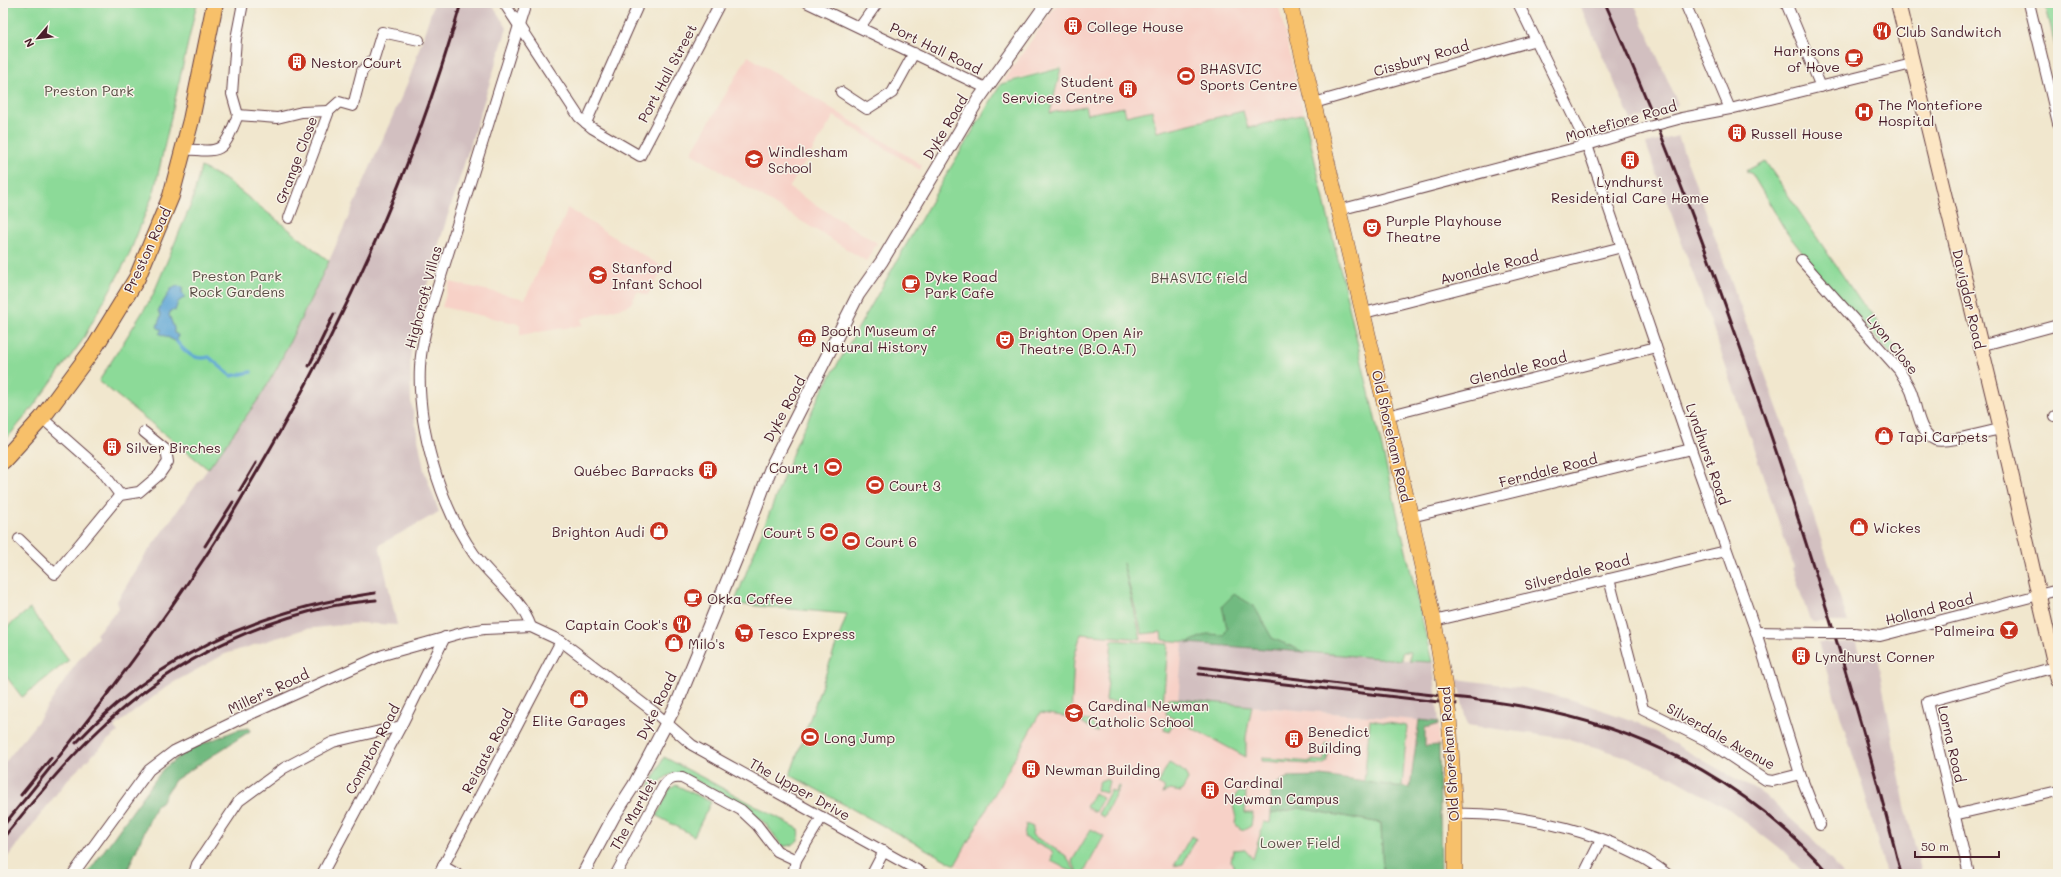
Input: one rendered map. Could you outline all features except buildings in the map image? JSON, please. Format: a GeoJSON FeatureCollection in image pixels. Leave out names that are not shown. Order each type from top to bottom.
{"type":"FeatureCollection","features":[{"type":"Feature","properties":{"kind":"highway","name":"Preston Road"},"geometry":{"type":"LineString","coordinates":[[3,461],[42,418],[96,345],[137,278],[172,196],[184,149],[215,3]]}},
{"type":"Feature","properties":{"kind":"main road","name":"Old Shoreham Road"},"geometry":{"type":"LineString","coordinates":[[1290,3],[1364,313],[1434,621],[1449,716],[1455,814],[1455,874]]}},
{"type":"Feature","properties":{"kind":"main road","name":"Davigdor Road"},"geometry":{"type":"LineString","coordinates":[[1898,3],[2001,428],[2057,674]]}},
{"type":"Feature","properties":{"kind":"street"},"geometry":{"type":"LineString","coordinates":[[184,149],[219,150],[228,140],[238,115],[232,94],[236,39],[243,3]]}},
{"type":"Feature","properties":{"kind":"street"},"geometry":{"type":"LineString","coordinates":[[504,3],[574,110],[586,123],[639,3]]}},
{"type":"Feature","properties":{"kind":"street","name":"Highcroft Villas"},"geometry":{"type":"LineString","coordinates":[[526,3],[433,302],[423,345],[420,380],[423,411],[431,457],[455,523],[478,560],[526,612],[531,627]]}},
{"type":"Feature","properties":{"kind":"street","name":"Port Hall Street"},"geometry":{"type":"LineString","coordinates":[[586,123],[640,156],[720,3]]}},
{"type":"Feature","properties":{"kind":"street","name":"Port Hall Road"},"geometry":{"type":"LineString","coordinates":[[808,3],[986,88]]}},
{"type":"Feature","properties":{"kind":"street"},"geometry":{"type":"LineString","coordinates":[[860,27],[877,3]]}},
{"type":"Feature","properties":{"kind":"street","name":"Dyke Road"},"geometry":{"type":"LineString","coordinates":[[583,874],[667,723],[716,608],[772,465],[822,369],[858,295],[882,261],[986,88],[1048,3]]}},
{"type":"Feature","properties":{"kind":"street","name":"Lyndhurst Road"},"geometry":{"type":"LineString","coordinates":[[1518,3],[1588,145],[1726,551],[1756,632],[1800,774],[1820,825]]}},
{"type":"Feature","properties":{"kind":"street"},"geometry":{"type":"LineString","coordinates":[[1685,3],[1730,109]]}},
{"type":"Feature","properties":{"kind":"street"},"geometry":{"type":"LineString","coordinates":[[1786,3],[1822,87]]}},
{"type":"Feature","properties":{"kind":"street"},"geometry":{"type":"LineString","coordinates":[[2029,3],[2058,123]]}},
{"type":"Feature","properties":{"kind":"street","name":"Grange Close"},"geometry":{"type":"LineString","coordinates":[[289,218],[329,111],[339,102],[353,106],[362,71],[374,58],[382,32],[419,40]]}},
{"type":"Feature","properties":{"kind":"street","name":"Cissbury Road"},"geometry":{"type":"LineString","coordinates":[[1314,103],[1536,40]]}},
{"type":"Feature","properties":{"kind":"street"},"geometry":{"type":"LineString","coordinates":[[841,92],[866,109],[892,93],[914,53]]}},
{"type":"Feature","properties":{"kind":"street","name":"Montefiore Road"},"geometry":{"type":"LineString","coordinates":[[1339,210],[1588,145],[1682,118],[1730,109],[1912,64]]}},
{"type":"Feature","properties":{"kind":"street","name":"Grange Close"},"geometry":{"type":"LineString","coordinates":[[238,115],[277,118],[302,112],[329,111]]}},
{"type":"Feature","properties":{"kind":"street","name":"Avondale Road"},"geometry":{"type":"LineString","coordinates":[[1364,313],[1622,247]]}},
{"type":"Feature","properties":{"kind":"street","name":"Lyon Close"},"geometry":{"type":"LineString","coordinates":[[1801,260],[1899,370],[1911,390],[1922,427],[1928,435],[1935,440],[1952,439],[2001,428]]}},
{"type":"Feature","properties":{"kind":"street"},"geometry":{"type":"LineString","coordinates":[[1980,346],[2058,325]]}},
{"type":"Feature","properties":{"kind":"street","name":"Glendale Road"},"geometry":{"type":"LineString","coordinates":[[1387,416],[1656,347]]}},
{"type":"Feature","properties":{"kind":"street"},"geometry":{"type":"LineString","coordinates":[[42,418],[102,471],[110,479],[120,495]]}},
{"type":"Feature","properties":{"kind":"street"},"geometry":{"type":"LineString","coordinates":[[19,539],[55,574],[120,495],[139,492],[159,475],[168,462],[166,450],[144,432]]}},
{"type":"Feature","properties":{"kind":"street","name":"Ferndale Road"},"geometry":{"type":"LineString","coordinates":[[1411,517],[1691,449]]}},
{"type":"Feature","properties":{"kind":"street","name":"Silverdale Road"},"geometry":{"type":"LineString","coordinates":[[1434,621],[1726,551]]}},
{"type":"Feature","properties":{"kind":"street","name":"Silverdale Avenue"},"geometry":{"type":"LineString","coordinates":[[1609,579],[1643,709],[1709,742],[1766,780],[1773,781],[1800,774]]}},
{"type":"Feature","properties":{"kind":"street","name":"Holland Road"},"geometry":{"type":"LineString","coordinates":[[1756,632],[1854,633],[1880,636],[2058,590]]}},
{"type":"Feature","properties":{"kind":"street"},"geometry":{"type":"LineString","coordinates":[[531,627],[561,641],[667,723]]}},
{"type":"Feature","properties":{"kind":"street","name":"Miller's Road"},"geometry":{"type":"LineString","coordinates":[[74,874],[149,770],[174,751],[242,718],[370,661],[444,636],[484,628],[531,627]]}},
{"type":"Feature","properties":{"kind":"street","name":"Compton Road"},"geometry":{"type":"LineString","coordinates":[[322,874],[400,726],[444,636]]}},
{"type":"Feature","properties":{"kind":"street","name":"Reigate Road"},"geometry":{"type":"LineString","coordinates":[[441,870],[561,641]]}},
{"type":"Feature","properties":{"kind":"street","name":"Lorna Road"},"geometry":{"type":"LineString","coordinates":[[1969,874],[1927,702],[2057,674]]}},
{"type":"Feature","properties":{"kind":"street","name":"The Upper Drive"},"geometry":{"type":"LineString","coordinates":[[667,723],[692,745],[924,874]]}},
{"type":"Feature","properties":{"kind":"street"},"geometry":{"type":"LineString","coordinates":[[194,874],[197,864],[239,801],[284,768],[333,742],[400,726]]}},
{"type":"Feature","properties":{"kind":"street","name":"The Martlet"},"geometry":{"type":"LineString","coordinates":[[616,874],[663,787],[668,781],[675,778],[682,778],[741,810],[757,825],[777,851],[796,860]]}},
{"type":"Feature","properties":{"kind":"street"},"geometry":{"type":"LineString","coordinates":[[1954,815],[2058,791]]}},
{"type":"Feature","properties":{"kind":"street"},"geometry":{"type":"LineString","coordinates":[[1455,814],[1526,819],[1594,837],[1636,854],[1667,874]]}},
{"type":"Feature","properties":{"kind":"street"},"geometry":{"type":"LineString","coordinates":[[793,874],[796,860],[822,817]]}},
{"type":"Feature","properties":{"kind":"street"},"geometry":{"type":"LineString","coordinates":[[1584,874],[1601,840]]}},
{"type":"Feature","properties":{"kind":"street"},"geometry":{"type":"LineString","coordinates":[[872,874],[884,851]]}},
{"type":"Feature","properties":{"kind":"street"},"geometry":{"type":"LineString","coordinates":[[441,870],[457,874]]}},
{"type":"Feature","properties":{"kind":"shaded area"},"geometry":{"type":"Polygon","coordinates":[[[434,3],[491,3],[507,28],[437,250],[413,334],[410,360],[411,401],[424,470],[439,512],[379,545],[397,625],[360,623],[305,629],[225,654],[169,685],[114,727],[118,732],[68,779],[3,863],[3,765],[38,721],[77,662],[98,637],[96,634],[119,608],[117,601],[146,554],[260,397],[277,368],[329,261],[410,77],[434,3]]]}},
{"type":"Feature","properties":{"kind":"shaded area"},"geometry":{"type":"Polygon","coordinates":[[[1058,3],[1278,3],[1304,114],[1248,128],[1243,112],[1157,132],[1152,110],[1126,116],[1124,107],[1087,114],[1085,106],[1050,113],[1062,66],[1002,82],[1058,3]]]}},
{"type":"Feature","properties":{"kind":"shaded area"},"geometry":{"type":"Polygon","coordinates":[[[1579,3],[1634,3],[1678,104],[1672,110],[1631,120],[1579,3]]]}},
{"type":"Feature","properties":{"kind":"shaded area","name":"Windlesham School"},"geometry":{"type":"Polygon","coordinates":[[[748,56],[922,165],[920,170],[834,116],[789,188],[877,243],[866,261],[691,153],[748,56]]]}},
{"type":"Feature","properties":{"kind":"shaded area"},"geometry":{"type":"Polygon","coordinates":[[[1678,136],[1785,429],[1848,622],[1813,622],[1809,618],[1792,568],[1794,567],[1715,334],[1646,144],[1678,136]]]}},
{"type":"Feature","properties":{"kind":"shaded area","name":"Stanford Infant School"},"geometry":{"type":"Polygon","coordinates":[[[567,208],[664,268],[647,296],[638,291],[630,305],[581,319],[583,325],[520,335],[520,324],[442,307],[450,282],[525,299],[565,216],[567,208]]]}},
{"type":"Feature","properties":{"kind":"shaded area","name":"Cardinal Newman Catholic School"},"geometry":{"type":"Polygon","coordinates":[[[1194,553],[1162,640],[1183,642],[1178,700],[1439,722],[1441,874],[971,874],[790,775],[847,614],[1141,639],[1136,558],[1194,553]]]}},
{"type":"Feature","properties":{"kind":"shaded area"},"geometry":{"type":"Polygon","coordinates":[[[1183,642],[1433,662],[1439,722],[1178,700],[1183,642]]]}},
{"type":"Feature","properties":{"kind":"shaded area"},"geometry":{"type":"Polygon","coordinates":[[[1856,642],[1861,660],[1877,656],[1905,806],[1922,874],[1886,874],[1867,801],[1818,643],[1856,642]]]}},
{"type":"Feature","properties":{"kind":"shaded area"},"geometry":{"type":"Polygon","coordinates":[[[1457,679],[1524,688],[1576,701],[1634,721],[1764,795],[1810,836],[1843,874],[1805,874],[1780,849],[1730,810],[1668,775],[1627,757],[1569,739],[1467,725],[1457,679]]]}},
{"type":"Feature","properties":{"kind":"green space","name":"Preston Park"},"geometry":{"type":"Polygon","coordinates":[[[3,3],[197,3],[154,192],[128,257],[82,341],[29,412],[3,443],[3,3]]]}},
{"type":"Feature","properties":{"kind":"green space"},"geometry":{"type":"Polygon","coordinates":[[[2045,3],[2058,3],[2058,57],[2045,3]]]}},
{"type":"Feature","properties":{"kind":"green space","name":"BHASVIC field"},"geometry":{"type":"Polygon","coordinates":[[[1061,68],[1050,113],[1085,106],[1087,114],[1124,107],[1126,116],[1152,110],[1157,132],[1243,111],[1248,128],[1304,114],[1432,662],[1410,661],[1410,652],[1402,652],[1402,660],[1162,640],[1161,632],[1142,634],[1123,563],[1141,639],[1081,634],[1074,658],[1071,717],[1040,713],[955,865],[790,775],[847,614],[734,604],[795,447],[818,398],[948,172],[1001,84],[1061,68]]]}},
{"type":"Feature","properties":{"kind":"green space"},"geometry":{"type":"Polygon","coordinates":[[[1765,161],[1860,301],[1868,309],[1898,351],[1892,355],[1823,279],[1787,233],[1752,174],[1746,171],[1765,161]]]}},
{"type":"Feature","properties":{"kind":"green space","name":"Preston Park Rock Gardens"},"geometry":{"type":"Polygon","coordinates":[[[201,167],[226,180],[329,261],[277,368],[260,397],[208,469],[99,381],[152,297],[192,202],[201,167]]]}},
{"type":"Feature","properties":{"kind":"green space"},"geometry":{"type":"Polygon","coordinates":[[[1234,594],[1254,606],[1272,638],[1304,652],[1187,643],[1207,634],[1224,635],[1227,628],[1222,606],[1234,594]]]}},
{"type":"Feature","properties":{"kind":"green space"},"geometry":{"type":"Polygon","coordinates":[[[30,609],[69,660],[22,697],[3,672],[3,630],[30,609]]]}},
{"type":"Feature","properties":{"kind":"green space"},"geometry":{"type":"Polygon","coordinates":[[[1112,640],[1168,644],[1163,705],[1106,701],[1112,640]]]}},
{"type":"Feature","properties":{"kind":"green space"},"geometry":{"type":"Polygon","coordinates":[[[1168,698],[1252,706],[1246,737],[1246,757],[1166,714],[1168,698]]]}},
{"type":"Feature","properties":{"kind":"green space"},"geometry":{"type":"Polygon","coordinates":[[[1166,718],[1174,722],[1169,732],[1164,730],[1166,718]]]}},
{"type":"Feature","properties":{"kind":"green space"},"geometry":{"type":"Polygon","coordinates":[[[1077,719],[1090,721],[1098,731],[1096,732],[1077,719]]]}},
{"type":"Feature","properties":{"kind":"green space"},"geometry":{"type":"Polygon","coordinates":[[[1370,720],[1407,726],[1402,787],[1364,782],[1370,720]]]}},
{"type":"Feature","properties":{"kind":"green space"},"geometry":{"type":"Polygon","coordinates":[[[1419,720],[1439,722],[1439,724],[1425,728],[1425,746],[1439,745],[1441,874],[1383,874],[1381,823],[1299,808],[1271,814],[1271,787],[1288,777],[1321,776],[1410,788],[1419,720]]]}},
{"type":"Feature","properties":{"kind":"green space"},"geometry":{"type":"Polygon","coordinates":[[[249,728],[250,731],[175,780],[161,802],[156,805],[126,874],[87,874],[163,769],[188,750],[237,730],[249,728]]]}},
{"type":"Feature","properties":{"kind":"green space"},"geometry":{"type":"Polygon","coordinates":[[[1325,743],[1329,743],[1327,762],[1322,765],[1262,761],[1262,758],[1312,762],[1312,760],[1324,761],[1325,743]]]}},
{"type":"Feature","properties":{"kind":"green space"},"geometry":{"type":"Polygon","coordinates":[[[664,757],[799,829],[800,833],[798,840],[793,844],[782,846],[766,824],[745,807],[682,773],[673,774],[666,777],[655,789],[649,787],[664,757]]]}},
{"type":"Feature","properties":{"kind":"green space"},"geometry":{"type":"Polygon","coordinates":[[[1169,763],[1181,770],[1187,777],[1188,780],[1181,792],[1170,790],[1162,793],[1165,788],[1158,784],[1169,763]]]}},
{"type":"Feature","properties":{"kind":"green space"},"geometry":{"type":"Polygon","coordinates":[[[1105,779],[1109,781],[1106,793],[1096,790],[1100,781],[1105,779]]]}},
{"type":"Feature","properties":{"kind":"green space"},"geometry":{"type":"Polygon","coordinates":[[[676,785],[711,802],[694,836],[657,816],[669,790],[676,785]]]}},
{"type":"Feature","properties":{"kind":"green space"},"geometry":{"type":"Polygon","coordinates":[[[1118,786],[1120,786],[1104,817],[1098,814],[1111,790],[1115,792],[1118,786]]]}},
{"type":"Feature","properties":{"kind":"green space"},"geometry":{"type":"Polygon","coordinates":[[[1238,792],[1246,792],[1245,813],[1253,813],[1251,826],[1244,830],[1239,828],[1235,823],[1236,818],[1232,801],[1238,792]]]}},
{"type":"Feature","properties":{"kind":"green space"},"geometry":{"type":"Polygon","coordinates":[[[1094,793],[1103,798],[1095,812],[1086,807],[1094,793]]]}},
{"type":"Feature","properties":{"kind":"green space","name":"Lower Field"},"geometry":{"type":"Polygon","coordinates":[[[1299,808],[1381,823],[1383,874],[1237,874],[1238,872],[1231,862],[1233,850],[1244,849],[1253,859],[1264,822],[1270,823],[1271,814],[1299,808]]]}},
{"type":"Feature","properties":{"kind":"green space"},"geometry":{"type":"Polygon","coordinates":[[[1026,824],[1033,827],[1032,835],[1065,855],[1077,874],[1051,861],[1053,852],[1024,837],[1026,824]]]}},
{"type":"Feature","properties":{"kind":"green space"},"geometry":{"type":"Polygon","coordinates":[[[1091,829],[1104,836],[1083,874],[1078,874],[1072,861],[1091,829]]]}},
{"type":"Feature","properties":{"kind":"green space"},"geometry":{"type":"Polygon","coordinates":[[[1191,836],[1196,839],[1183,864],[1174,866],[1191,836]]]}},
{"type":"Feature","properties":{"kind":"water"},"geometry":{"type":"Polygon","coordinates":[[[177,286],[183,287],[182,292],[185,297],[178,302],[175,311],[171,310],[169,315],[174,328],[174,333],[178,335],[177,342],[159,333],[162,330],[157,327],[161,315],[158,311],[171,289],[177,286]]]}},
{"type":"Feature","properties":{"kind":"waterway"},"geometry":{"type":"LineString","coordinates":[[177,342],[184,350],[195,357],[209,357],[231,376],[251,372]]}},
{"type":"Feature","properties":{"kind":"railway"},"geometry":{"type":"LineString","coordinates":[[3,826],[105,697],[178,597],[253,480],[310,378],[361,274],[406,167],[426,113],[461,3]]}},
{"type":"Feature","properties":{"kind":"railway"},"geometry":{"type":"LineString","coordinates":[[1605,3],[1651,110],[1694,219],[1772,439],[1841,655],[1901,874]]}},
{"type":"Feature","properties":{"kind":"railway"},"geometry":{"type":"LineString","coordinates":[[309,366],[334,314]]}},
{"type":"Feature","properties":{"kind":"railway"},"geometry":{"type":"LineString","coordinates":[[240,490],[256,463]]}},
{"type":"Feature","properties":{"kind":"railway"},"geometry":{"type":"LineString","coordinates":[[205,546],[233,502]]}},
{"type":"Feature","properties":{"kind":"railway"},"geometry":{"type":"LineString","coordinates":[[76,743],[107,712],[141,685],[176,661],[212,641],[291,611],[375,593]]}},
{"type":"Feature","properties":{"kind":"railway"},"geometry":{"type":"LineString","coordinates":[[3,838],[38,795],[101,728],[125,706],[178,668],[206,652],[266,625],[296,615],[334,606],[376,600]]}},
{"type":"Feature","properties":{"kind":"railway"},"geometry":{"type":"LineString","coordinates":[[1200,667],[1493,702],[1531,708],[1590,722],[1628,735],[1666,751],[1702,770],[1737,792],[1770,816],[1829,874]]}},
{"type":"Feature","properties":{"kind":"railway"},"geometry":{"type":"LineString","coordinates":[[1199,674],[1456,704]]}},
{"type":"Feature","properties":{"kind":"railway"},"geometry":{"type":"LineString","coordinates":[[21,795],[51,758]]}},
{"type":"Feature","properties":{"kind":"place","name":"College House"},"geometry":{"type":"Point","coordinates":[1073,26]}},
{"type":"Feature","properties":{"kind":"place","name":"Club Sandwitch"},"geometry":{"type":"Point","coordinates":[1882,31]}},
{"type":"Feature","properties":{"kind":"place","name":"Harrisons of Hove"},"geometry":{"type":"Point","coordinates":[1854,58]}},
{"type":"Feature","properties":{"kind":"place","name":"Nestor Court"},"geometry":{"type":"Point","coordinates":[297,62]}},
{"type":"Feature","properties":{"kind":"place","name":"BHASVIC Sports Centre"},"geometry":{"type":"Point","coordinates":[1186,76]}},
{"type":"Feature","properties":{"kind":"place","name":"Student Services Centre"},"geometry":{"type":"Point","coordinates":[1128,89]}},
{"type":"Feature","properties":{"kind":"place","name":"The Montefiore Hospital"},"geometry":{"type":"Point","coordinates":[1864,112]}},
{"type":"Feature","properties":{"kind":"place","name":"Russell House"},"geometry":{"type":"Point","coordinates":[1737,133]}},
{"type":"Feature","properties":{"kind":"place","name":"Windlesham School"},"geometry":{"type":"Point","coordinates":[754,159]}},
{"type":"Feature","properties":{"kind":"place","name":"Lyndhurst Residential Care Home"},"geometry":{"type":"Point","coordinates":[1630,160]}},
{"type":"Feature","properties":{"kind":"place","name":"Purple Playhouse Theatre"},"geometry":{"type":"Point","coordinates":[1372,228]}},
{"type":"Feature","properties":{"kind":"place","name":"Stanford Infant School"},"geometry":{"type":"Point","coordinates":[598,275]}},
{"type":"Feature","properties":{"kind":"place","name":"Dyke Road Park Cafe"},"geometry":{"type":"Point","coordinates":[911,284]}},
{"type":"Feature","properties":{"kind":"place","name":"Booth Museum of Natural History"},"geometry":{"type":"Point","coordinates":[807,338]}},
{"type":"Feature","properties":{"kind":"place","name":"Brighton Open Air Theatre (B.O.A.T)"},"geometry":{"type":"Point","coordinates":[1005,340]}},
{"type":"Feature","properties":{"kind":"place","name":"Tapi Carpets"},"geometry":{"type":"Point","coordinates":[1884,436]}},
{"type":"Feature","properties":{"kind":"place","name":"Silver Birches"},"geometry":{"type":"Point","coordinates":[112,447]}},
{"type":"Feature","properties":{"kind":"place","name":"Court 1"},"geometry":{"type":"Point","coordinates":[833,467]}},
{"type":"Feature","properties":{"kind":"place","name":"Québec Barracks"},"geometry":{"type":"Point","coordinates":[708,470]}},
{"type":"Feature","properties":{"kind":"place","name":"Court 3"},"geometry":{"type":"Point","coordinates":[875,485]}},
{"type":"Feature","properties":{"kind":"place","name":"Wickes"},"geometry":{"type":"Point","coordinates":[1859,527]}},
{"type":"Feature","properties":{"kind":"place","name":"Brighton Audi"},"geometry":{"type":"Point","coordinates":[659,531]}},
{"type":"Feature","properties":{"kind":"place","name":"Court 5"},"geometry":{"type":"Point","coordinates":[829,532]}},
{"type":"Feature","properties":{"kind":"place","name":"Court 6"},"geometry":{"type":"Point","coordinates":[851,541]}},
{"type":"Feature","properties":{"kind":"place","name":"Okka Coffee"},"geometry":{"type":"Point","coordinates":[693,598]}},
{"type":"Feature","properties":{"kind":"place","name":"Captain Cook's"},"geometry":{"type":"Point","coordinates":[682,624]}},
{"type":"Feature","properties":{"kind":"place","name":"Palmeira"},"geometry":{"type":"Point","coordinates":[2009,630]}},
{"type":"Feature","properties":{"kind":"place","name":"Tesco Express"},"geometry":{"type":"Point","coordinates":[744,633]}},
{"type":"Feature","properties":{"kind":"place","name":"Milo's"},"geometry":{"type":"Point","coordinates":[674,643]}},
{"type":"Feature","properties":{"kind":"place","name":"Lyndhurst Corner"},"geometry":{"type":"Point","coordinates":[1801,656]}},
{"type":"Feature","properties":{"kind":"place","name":"Elite Garages"},"geometry":{"type":"Point","coordinates":[579,699]}},
{"type":"Feature","properties":{"kind":"place","name":"Cardinal Newman Catholic School"},"geometry":{"type":"Point","coordinates":[1074,713]}},
{"type":"Feature","properties":{"kind":"place","name":"Long Jump"},"geometry":{"type":"Point","coordinates":[810,737]}},
{"type":"Feature","properties":{"kind":"place","name":"Benedict Building"},"geometry":{"type":"Point","coordinates":[1294,739]}},
{"type":"Feature","properties":{"kind":"place","name":"Newman Building"},"geometry":{"type":"Point","coordinates":[1031,769]}},
{"type":"Feature","properties":{"kind":"place","name":"Cardinal Newman Campus"},"geometry":{"type":"Point","coordinates":[1210,790]}}]}
